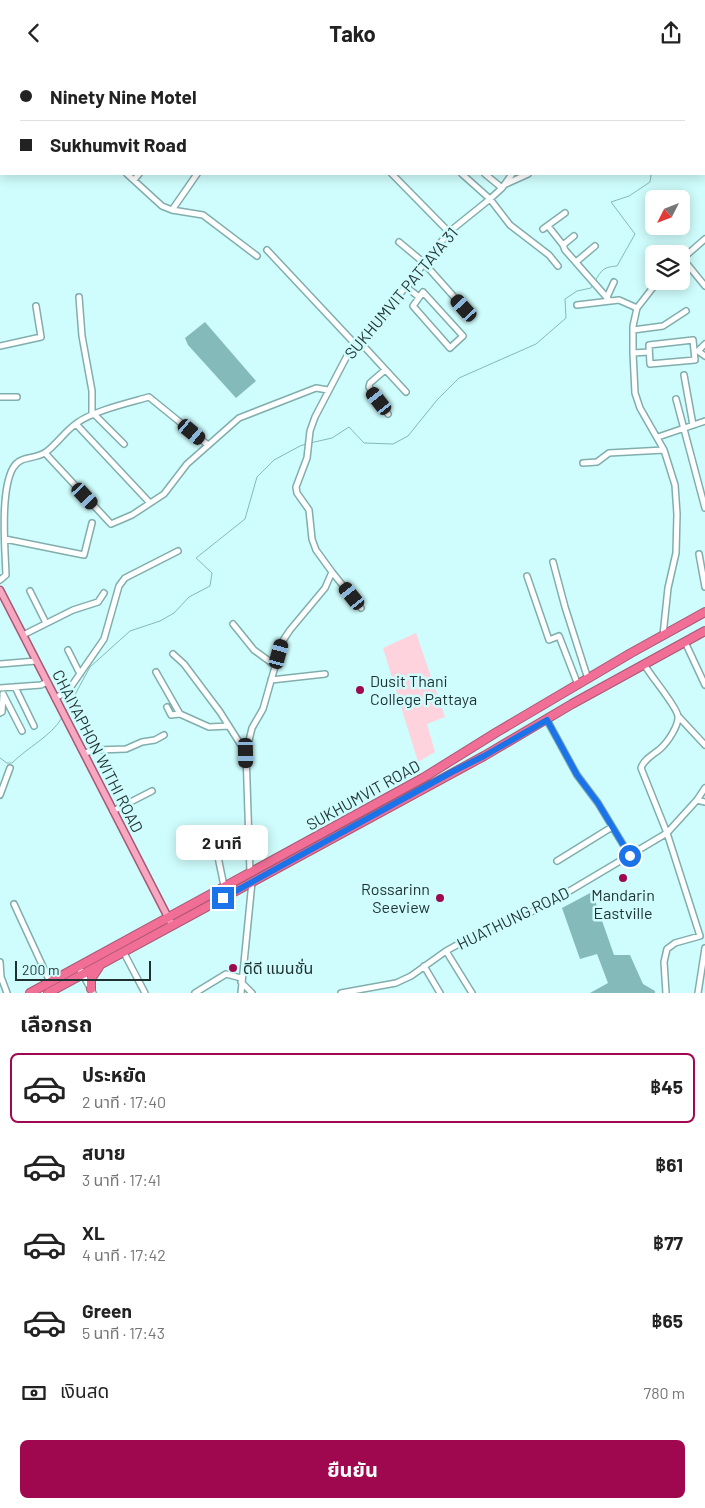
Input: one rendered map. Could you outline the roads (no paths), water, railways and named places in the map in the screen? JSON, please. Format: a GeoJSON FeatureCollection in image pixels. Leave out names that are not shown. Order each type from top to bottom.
{"type":"FeatureCollection","features":[{"type":"Feature","properties":{"kind":"highway","name":"SUKHUMVIT ROAD"},"geometry":{"type":"LineString","coordinates":[[48,993],[124,953],[224,887],[422,778],[497,732],[705,612]]}},
{"type":"Feature","properties":{"kind":"highway","name":"SUKHUMVIT ROAD"},"geometry":{"type":"LineString","coordinates":[[30,993],[78,966],[252,883],[705,631]]}},
{"type":"Feature","properties":{"kind":"highway"},"geometry":{"type":"LineString","coordinates":[[497,732],[495,740],[500,746],[503,745]]}},
{"type":"Feature","properties":{"kind":"highway"},"geometry":{"type":"LineString","coordinates":[[92,991],[91,979],[100,965]]}},
{"type":"Feature","properties":{"kind":"main road","name":"CHAIYAPHON WITHI ROAD"},"geometry":{"type":"LineString","coordinates":[[0,589],[170,922]]}},
{"type":"Feature","properties":{"kind":"street"},"geometry":{"type":"LineString","coordinates":[[128,175],[162,206],[172,210],[203,215],[257,256]]}},
{"type":"Feature","properties":{"kind":"street"},"geometry":{"type":"LineString","coordinates":[[134,180],[138,175]]}},
{"type":"Feature","properties":{"kind":"street"},"geometry":{"type":"LineString","coordinates":[[172,210],[196,175]]}},
{"type":"Feature","properties":{"kind":"street"},"geometry":{"type":"LineString","coordinates":[[393,175],[449,232]]}},
{"type":"Feature","properties":{"kind":"street"},"geometry":{"type":"LineString","coordinates":[[463,175],[490,199],[510,225],[549,255],[558,266]]}},
{"type":"Feature","properties":{"kind":"street"},"geometry":{"type":"LineString","coordinates":[[486,175],[503,186],[526,175]]}},
{"type":"Feature","properties":{"kind":"street","name":"SUKHUMVIT PATTAYA 31"},"geometry":{"type":"LineString","coordinates":[[361,608],[316,550],[312,539],[309,510],[297,493],[296,487],[307,458],[315,417],[348,354],[449,232],[490,199],[511,175]]}},
{"type":"Feature","properties":{"kind":"street"},"geometry":{"type":"LineString","coordinates":[[564,213],[545,228],[564,245],[565,250],[608,299]]}},
{"type":"Feature","properties":{"kind":"street"},"geometry":{"type":"LineString","coordinates":[[564,245],[574,236]]}},
{"type":"Feature","properties":{"kind":"street"},"geometry":{"type":"LineString","coordinates":[[690,253],[705,239]]}},
{"type":"Feature","properties":{"kind":"street"},"geometry":{"type":"LineString","coordinates":[[399,241],[423,263],[464,308]]}},
{"type":"Feature","properties":{"kind":"street"},"geometry":{"type":"LineString","coordinates":[[576,262],[595,245]]}},
{"type":"Feature","properties":{"kind":"street"},"geometry":{"type":"LineString","coordinates":[[267,250],[406,392]]}},
{"type":"Feature","properties":{"kind":"street"},"geometry":{"type":"LineString","coordinates":[[690,269],[705,287]]}},
{"type":"Feature","properties":{"kind":"street"},"geometry":{"type":"LineString","coordinates":[[608,299],[614,282]]}},
{"type":"Feature","properties":{"kind":"street"},"geometry":{"type":"LineString","coordinates":[[405,286],[419,297]]}},
{"type":"Feature","properties":{"kind":"street"},"geometry":{"type":"LineString","coordinates":[[651,290],[637,308],[633,330],[633,353],[635,393],[640,408],[664,449],[675,485],[677,514],[676,553],[668,588],[664,635]]}},
{"type":"Feature","properties":{"kind":"street"},"geometry":{"type":"LineString","coordinates":[[423,291],[463,336],[450,348],[413,306],[419,297],[423,291]]}},
{"type":"Feature","properties":{"kind":"street"},"geometry":{"type":"LineString","coordinates":[[79,297],[82,336],[92,391],[93,415],[124,444]]}},
{"type":"Feature","properties":{"kind":"street"},"geometry":{"type":"LineString","coordinates":[[577,305],[608,299],[619,300],[637,308]]}},
{"type":"Feature","properties":{"kind":"street"},"geometry":{"type":"LineString","coordinates":[[0,346],[41,337],[36,306]]}},
{"type":"Feature","properties":{"kind":"street"},"geometry":{"type":"LineString","coordinates":[[633,330],[662,327],[686,311]]}},
{"type":"Feature","properties":{"kind":"street"},"geometry":{"type":"LineString","coordinates":[[693,341],[695,360],[650,364],[649,352],[649,345],[693,341]]}},
{"type":"Feature","properties":{"kind":"street"},"geometry":{"type":"LineString","coordinates":[[705,344],[698,351],[705,356]]}},
{"type":"Feature","properties":{"kind":"street"},"geometry":{"type":"LineString","coordinates":[[633,353],[649,352]]}},
{"type":"Feature","properties":{"kind":"street"},"geometry":{"type":"LineString","coordinates":[[385,370],[370,383],[369,387],[388,413]]}},
{"type":"Feature","properties":{"kind":"street"},"geometry":{"type":"LineString","coordinates":[[684,375],[693,425]]}},
{"type":"Feature","properties":{"kind":"street"},"geometry":{"type":"LineString","coordinates":[[45,453],[111,524],[132,515],[164,494],[187,465],[239,418],[316,388],[328,390]]}},
{"type":"Feature","properties":{"kind":"street"},"geometry":{"type":"LineString","coordinates":[[0,397],[17,397]]}},
{"type":"Feature","properties":{"kind":"street"},"geometry":{"type":"LineString","coordinates":[[0,580],[6,575],[7,489],[12,470],[20,460],[45,453],[76,424],[93,415],[149,397],[208,445]]}},
{"type":"Feature","properties":{"kind":"street"},"geometry":{"type":"LineString","coordinates":[[676,399],[705,508]]}},
{"type":"Feature","properties":{"kind":"street"},"geometry":{"type":"LineString","coordinates":[[658,437],[705,421]]}},
{"type":"Feature","properties":{"kind":"street"},"geometry":{"type":"LineString","coordinates":[[76,424],[150,503]]}},
{"type":"Feature","properties":{"kind":"street"},"geometry":{"type":"LineString","coordinates":[[583,463],[596,461],[609,453],[664,449]]}},
{"type":"Feature","properties":{"kind":"street"},"geometry":{"type":"LineString","coordinates":[[5,539],[84,555],[92,523]]}},
{"type":"Feature","properties":{"kind":"street"},"geometry":{"type":"LineString","coordinates":[[55,697],[68,691],[104,639],[119,586],[126,578],[178,551]]}},
{"type":"Feature","properties":{"kind":"street"},"geometry":{"type":"LineString","coordinates":[[699,554],[705,587]]}},
{"type":"Feature","properties":{"kind":"street"},"geometry":{"type":"LineString","coordinates":[[553,562],[588,679]]}},
{"type":"Feature","properties":{"kind":"street"},"geometry":{"type":"LineString","coordinates":[[250,872],[246,753],[252,728],[263,709],[282,642],[325,588],[332,572]]}},
{"type":"Feature","properties":{"kind":"street"},"geometry":{"type":"LineString","coordinates":[[526,576],[549,640],[559,636],[578,685]]}},
{"type":"Feature","properties":{"kind":"street"},"geometry":{"type":"LineString","coordinates":[[30,591],[46,623]]}},
{"type":"Feature","properties":{"kind":"street"},"geometry":{"type":"LineString","coordinates":[[23,635],[73,610],[98,603],[104,593]]}},
{"type":"Feature","properties":{"kind":"street"},"geometry":{"type":"LineString","coordinates":[[233,624],[258,654],[276,665]]}},
{"type":"Feature","properties":{"kind":"street"},"geometry":{"type":"LineString","coordinates":[[685,641],[705,685]]}},
{"type":"Feature","properties":{"kind":"street"},"geometry":{"type":"LineString","coordinates":[[68,651],[80,674]]}},
{"type":"Feature","properties":{"kind":"street"},"geometry":{"type":"LineString","coordinates":[[173,654],[184,664],[246,753]]}},
{"type":"Feature","properties":{"kind":"street"},"geometry":{"type":"LineString","coordinates":[[0,664],[36,661]]}},
{"type":"Feature","properties":{"kind":"street"},"geometry":{"type":"LineString","coordinates":[[644,665],[675,708],[678,716],[705,745]]}},
{"type":"Feature","properties":{"kind":"street"},"geometry":{"type":"LineString","coordinates":[[156,672],[180,714]]}},
{"type":"Feature","properties":{"kind":"street"},"geometry":{"type":"LineString","coordinates":[[272,680],[325,673]]}},
{"type":"Feature","properties":{"kind":"street"},"geometry":{"type":"LineString","coordinates":[[2,690],[41,685],[47,682]]}},
{"type":"Feature","properties":{"kind":"street"},"geometry":{"type":"LineString","coordinates":[[15,687],[34,725]]}},
{"type":"Feature","properties":{"kind":"street"},"geometry":{"type":"LineString","coordinates":[[0,713],[2,712],[2,690]]}},
{"type":"Feature","properties":{"kind":"street"},"geometry":{"type":"LineString","coordinates":[[2,690],[22,731]]}},
{"type":"Feature","properties":{"kind":"street"},"geometry":{"type":"LineString","coordinates":[[167,707],[170,715],[180,714],[209,727],[229,726]]}},
{"type":"Feature","properties":{"kind":"street"},"geometry":{"type":"LineString","coordinates":[[678,716],[678,720],[667,741],[643,763],[642,768],[667,833],[700,936],[705,941]]}},
{"type":"Feature","properties":{"kind":"street"},"geometry":{"type":"LineString","coordinates":[[547,720],[577,775],[598,803],[630,856]]}},
{"type":"Feature","properties":{"kind":"street"},"geometry":{"type":"LineString","coordinates":[[84,753],[98,750],[126,749],[142,742],[155,740],[164,735]]}},
{"type":"Feature","properties":{"kind":"street"},"geometry":{"type":"LineString","coordinates":[[0,795],[10,768]]}},
{"type":"Feature","properties":{"kind":"street","name":"HUATHUNG ROAD"},"geometry":{"type":"LineString","coordinates":[[341,993],[396,983],[446,951],[484,930],[546,905],[667,833],[697,800],[705,788]]}},
{"type":"Feature","properties":{"kind":"street"},"geometry":{"type":"LineString","coordinates":[[113,811],[152,791]]}},
{"type":"Feature","properties":{"kind":"street"},"geometry":{"type":"LineString","coordinates":[[697,800],[705,801]]}},
{"type":"Feature","properties":{"kind":"street"},"geometry":{"type":"LineString","coordinates":[[557,861],[612,827]]}},
{"type":"Feature","properties":{"kind":"street"},"geometry":{"type":"LineString","coordinates":[[217,852],[224,887]]}},
{"type":"Feature","properties":{"kind":"street"},"geometry":{"type":"LineString","coordinates":[[240,993],[252,883]]}},
{"type":"Feature","properties":{"kind":"street"},"geometry":{"type":"LineString","coordinates":[[14,904],[50,981]]}},
{"type":"Feature","properties":{"kind":"street"},"geometry":{"type":"LineString","coordinates":[[666,993],[664,962],[667,949],[674,943],[700,936]]}},
{"type":"Feature","properties":{"kind":"street"},"geometry":{"type":"LineString","coordinates":[[698,993],[705,948]]}},
{"type":"Feature","properties":{"kind":"street"},"geometry":{"type":"LineString","coordinates":[[446,951],[472,993]]}},
{"type":"Feature","properties":{"kind":"street"},"geometry":{"type":"LineString","coordinates":[[124,953],[145,993]]}},
{"type":"Feature","properties":{"kind":"street"},"geometry":{"type":"LineString","coordinates":[[0,962],[1,977],[7,993]]}},
{"type":"Feature","properties":{"kind":"street"},"geometry":{"type":"LineString","coordinates":[[78,966],[92,991]]}},
{"type":"Feature","properties":{"kind":"street"},"geometry":{"type":"LineString","coordinates":[[424,966],[440,993]]}},
{"type":"Feature","properties":{"kind":"street"},"geometry":{"type":"LineString","coordinates":[[195,993],[226,974],[241,980],[252,993]]}},
{"type":"Feature","properties":{"kind":"water"},"geometry":{"type":"Polygon","coordinates":[[[205,322],[256,381],[236,398],[188,345],[185,338],[205,322]]]}},
{"type":"Feature","properties":{"kind":"water"},"geometry":{"type":"Polygon","coordinates":[[[592,892],[614,955],[630,955],[643,984],[655,991],[655,993],[590,993],[608,983],[597,954],[580,959],[562,908],[592,892]]]}},
{"type":"Feature","properties":{"kind":"waterway"},"geometry":{"type":"LineString","coordinates":[[595,281],[604,269],[617,266],[635,234],[611,202],[629,196],[650,182],[651,175]]}},
{"type":"Feature","properties":{"kind":"waterway"},"geometry":{"type":"LineString","coordinates":[[310,443],[332,438],[349,427],[364,443],[393,444],[408,436],[437,400],[459,378],[536,344],[566,318],[565,299],[577,291],[591,288],[593,284]]}},
{"type":"Feature","properties":{"kind":"waterway"},"geometry":{"type":"LineString","coordinates":[[65,713],[90,667],[130,631],[160,621],[174,613],[189,597],[210,586],[212,573],[196,558],[245,519],[257,477],[274,460],[306,444]]}},
{"type":"Feature","properties":{"kind":"waterway"},"geometry":{"type":"LineString","coordinates":[[0,758],[7,763],[12,763],[51,731],[62,718]]}},
{"type":"Feature","properties":{"kind":"place","name":"Dusit Thani College Pattaya"},"geometry":{"type":"Point","coordinates":[360,690]}},
{"type":"Feature","properties":{"kind":"place","name":"Mandarin Eastville"},"geometry":{"type":"Point","coordinates":[623,878]}},
{"type":"Feature","properties":{"kind":"place","name":"Rossarinn Seeview"},"geometry":{"type":"Point","coordinates":[440,898]}},
{"type":"Feature","properties":{"kind":"place","name":"ดีดี แมนชั่น"},"geometry":{"type":"Point","coordinates":[233,968]}}]}
